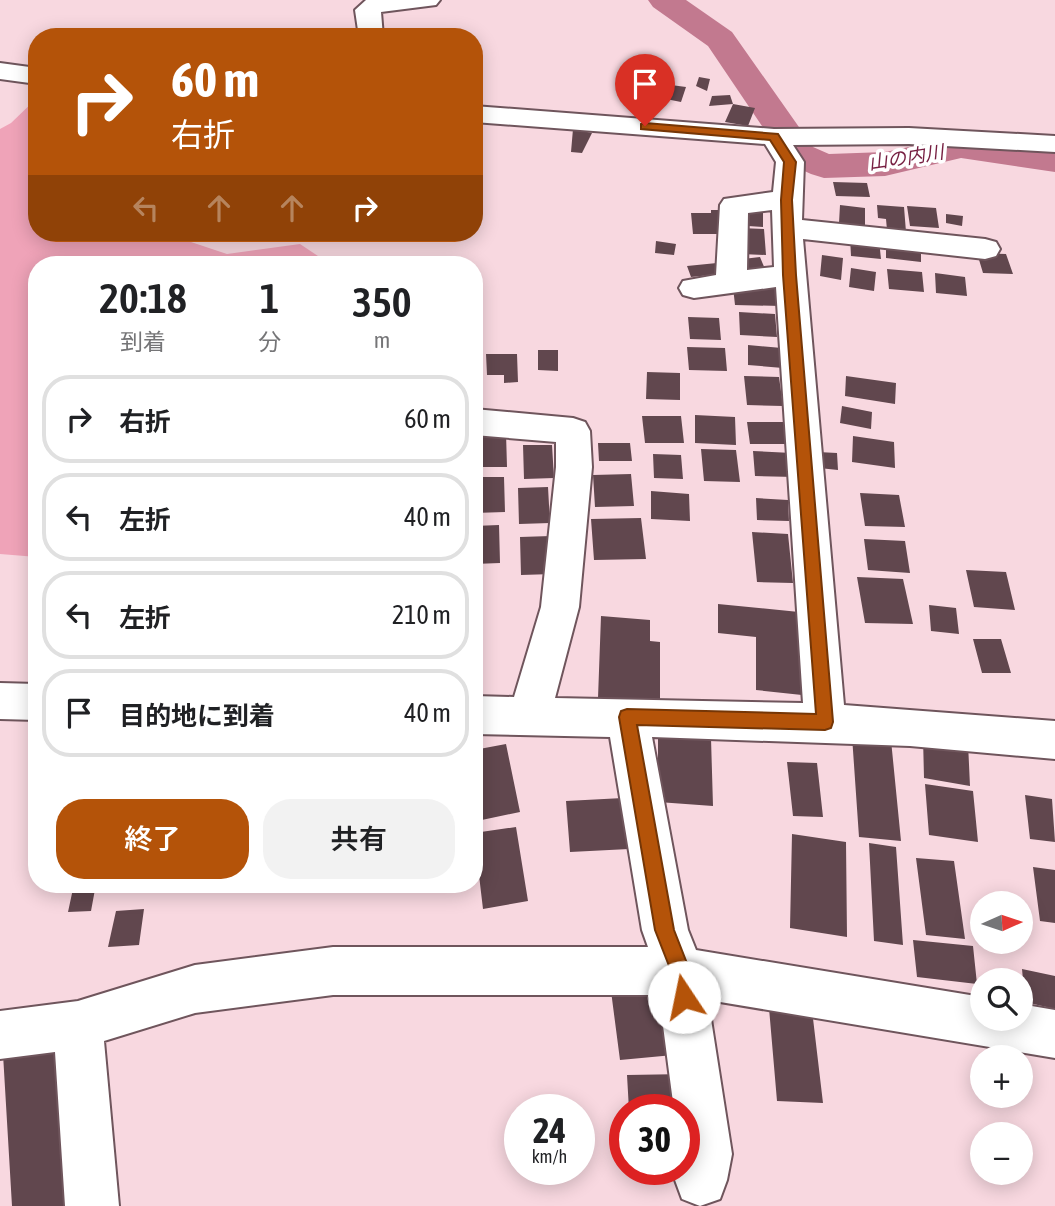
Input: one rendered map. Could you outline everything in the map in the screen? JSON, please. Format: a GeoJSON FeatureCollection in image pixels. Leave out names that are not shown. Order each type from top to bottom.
{"type":"FeatureCollection","features":[{"type":"Feature","properties":{"kind":"street"},"geometry":{"type":"LineString","coordinates":[[370,28],[367,10],[375,5],[428,0]]}},
{"type":"Feature","properties":{"kind":"street"},"geometry":{"type":"LineString","coordinates":[[0,71],[28,75]]}},
{"type":"Feature","properties":{"kind":"street"},"geometry":{"type":"LineString","coordinates":[[483,115],[774,136],[909,136],[1055,144]]}},
{"type":"Feature","properties":{"kind":"street"},"geometry":{"type":"LineString","coordinates":[[774,136],[790,162],[790,275],[825,722]]}},
{"type":"Feature","properties":{"kind":"street"},"geometry":{"type":"LineString","coordinates":[[731,284],[734,205],[985,249]]}},
{"type":"Feature","properties":{"kind":"street"},"geometry":{"type":"LineString","coordinates":[[694,288],[790,275]]}},
{"type":"Feature","properties":{"kind":"street"},"geometry":{"type":"LineString","coordinates":[[483,423],[573,431],[574,467],[560,607],[529,717]]}},
{"type":"Feature","properties":{"kind":"street"},"geometry":{"type":"LineString","coordinates":[[0,701],[28,702]]}},
{"type":"Feature","properties":{"kind":"street"},"geometry":{"type":"LineString","coordinates":[[483,715],[825,722],[950,729],[1055,740]]}},
{"type":"Feature","properties":{"kind":"street"},"geometry":{"type":"LineString","coordinates":[[627,717],[665,930],[680,971],[706,1154],[701,1180]]}},
{"type":"Feature","properties":{"kind":"street"},"geometry":{"type":"LineString","coordinates":[[0,1035],[78,1025],[195,989],[333,971],[680,971],[1055,1034]]}},
{"type":"Feature","properties":{"kind":"street"},"geometry":{"type":"LineString","coordinates":[[78,1025],[92,1206]]}},
{"type":"Feature","properties":{"kind":"shaded area"},"geometry":{"type":"Polygon","coordinates":[[[28,107],[28,242],[191,242],[227,254],[300,244],[318,256],[28,256],[28,556],[0,554],[0,129],[11,123],[28,107]]]}},
{"type":"Feature","properties":{"kind":"building"},"geometry":{"type":"Polygon","coordinates":[[[699,77],[710,79],[707,91],[696,86],[699,77]]]}},
{"type":"Feature","properties":{"kind":"building"},"geometry":{"type":"Polygon","coordinates":[[[671,85],[686,87],[681,102],[666,99],[671,85]]]}},
{"type":"Feature","properties":{"kind":"building"},"geometry":{"type":"Polygon","coordinates":[[[730,95],[733,104],[709,106],[712,96],[730,95]]]}},
{"type":"Feature","properties":{"kind":"building"},"geometry":{"type":"Polygon","coordinates":[[[733,104],[755,108],[748,126],[725,122],[733,104]]]}},
{"type":"Feature","properties":{"kind":"building"},"geometry":{"type":"Polygon","coordinates":[[[573,129],[592,133],[582,153],[571,152],[573,129]]]}},
{"type":"Feature","properties":{"kind":"building"},"geometry":{"type":"Polygon","coordinates":[[[833,182],[867,183],[870,197],[836,196],[833,182]]]}},
{"type":"Feature","properties":{"kind":"building"},"geometry":{"type":"Polygon","coordinates":[[[840,205],[865,208],[865,226],[839,223],[840,205]]]}},
{"type":"Feature","properties":{"kind":"building"},"geometry":{"type":"Polygon","coordinates":[[[877,205],[904,207],[906,232],[887,230],[886,219],[878,218],[877,205]]]}},
{"type":"Feature","properties":{"kind":"building"},"geometry":{"type":"Polygon","coordinates":[[[907,206],[936,208],[939,228],[910,226],[907,206]]]}},
{"type":"Feature","properties":{"kind":"building"},"geometry":{"type":"Polygon","coordinates":[[[748,208],[763,209],[763,227],[748,226],[748,208]]]}},
{"type":"Feature","properties":{"kind":"building"},"geometry":{"type":"Polygon","coordinates":[[[711,210],[729,210],[724,234],[693,234],[691,213],[711,213],[711,210]]]}},
{"type":"Feature","properties":{"kind":"building"},"geometry":{"type":"Polygon","coordinates":[[[946,214],[963,216],[962,226],[946,223],[946,214]]]}},
{"type":"Feature","properties":{"kind":"building"},"geometry":{"type":"Polygon","coordinates":[[[740,228],[764,229],[766,255],[741,254],[740,228]]]}},
{"type":"Feature","properties":{"kind":"building"},"geometry":{"type":"Polygon","coordinates":[[[850,237],[879,240],[881,259],[851,256],[850,237]]]}},
{"type":"Feature","properties":{"kind":"building"},"geometry":{"type":"Polygon","coordinates":[[[656,241],[676,244],[674,255],[655,253],[656,241]]]}},
{"type":"Feature","properties":{"kind":"building"},"geometry":{"type":"Polygon","coordinates":[[[886,246],[921,250],[921,262],[886,258],[886,246]]]}},
{"type":"Feature","properties":{"kind":"building"},"geometry":{"type":"Polygon","coordinates":[[[977,253],[1006,254],[1013,274],[983,273],[977,253]]]}},
{"type":"Feature","properties":{"kind":"building"},"geometry":{"type":"Polygon","coordinates":[[[822,255],[843,258],[841,280],[820,276],[822,255]]]}},
{"type":"Feature","properties":{"kind":"building"},"geometry":{"type":"Polygon","coordinates":[[[760,257],[767,274],[749,276],[743,259],[760,257]]]}},
{"type":"Feature","properties":{"kind":"building"},"geometry":{"type":"Polygon","coordinates":[[[717,263],[721,274],[691,277],[687,266],[717,263]]]}},
{"type":"Feature","properties":{"kind":"building"},"geometry":{"type":"Polygon","coordinates":[[[851,268],[876,272],[874,291],[849,287],[851,268]]]}},
{"type":"Feature","properties":{"kind":"building"},"geometry":{"type":"Polygon","coordinates":[[[887,269],[922,272],[924,292],[889,289],[887,269]]]}},
{"type":"Feature","properties":{"kind":"building"},"geometry":{"type":"Polygon","coordinates":[[[935,273],[965,277],[967,296],[936,293],[935,273]]]}},
{"type":"Feature","properties":{"kind":"building"},"geometry":{"type":"Polygon","coordinates":[[[733,287],[779,288],[781,306],[735,305],[733,287]]]}},
{"type":"Feature","properties":{"kind":"building"},"geometry":{"type":"Polygon","coordinates":[[[739,312],[775,314],[777,337],[740,335],[739,312]]]}},
{"type":"Feature","properties":{"kind":"building"},"geometry":{"type":"Polygon","coordinates":[[[688,317],[719,318],[721,340],[690,339],[688,317]]]}},
{"type":"Feature","properties":{"kind":"building"},"geometry":{"type":"Polygon","coordinates":[[[748,345],[782,348],[783,368],[748,365],[748,345]]]}},
{"type":"Feature","properties":{"kind":"building"},"geometry":{"type":"Polygon","coordinates":[[[687,347],[725,348],[727,371],[689,370],[687,347]]]}},
{"type":"Feature","properties":{"kind":"building"},"geometry":{"type":"Polygon","coordinates":[[[538,350],[558,350],[558,371],[538,370],[538,350]]]}},
{"type":"Feature","properties":{"kind":"building"},"geometry":{"type":"Polygon","coordinates":[[[486,354],[517,354],[518,382],[504,383],[504,375],[487,375],[486,354]]]}},
{"type":"Feature","properties":{"kind":"building"},"geometry":{"type":"Polygon","coordinates":[[[647,372],[680,373],[680,400],[646,399],[647,372]]]}},
{"type":"Feature","properties":{"kind":"building"},"geometry":{"type":"Polygon","coordinates":[[[744,376],[779,377],[783,406],[747,405],[744,376]]]}},
{"type":"Feature","properties":{"kind":"building"},"geometry":{"type":"Polygon","coordinates":[[[846,376],[896,383],[895,404],[845,396],[846,376]]]}},
{"type":"Feature","properties":{"kind":"building"},"geometry":{"type":"Polygon","coordinates":[[[842,406],[872,412],[871,429],[840,423],[842,406]]]}},
{"type":"Feature","properties":{"kind":"building"},"geometry":{"type":"Polygon","coordinates":[[[695,415],[735,417],[736,445],[695,443],[695,415]]]}},
{"type":"Feature","properties":{"kind":"building"},"geometry":{"type":"Polygon","coordinates":[[[642,416],[681,416],[684,443],[645,443],[642,416]]]}},
{"type":"Feature","properties":{"kind":"building"},"geometry":{"type":"Polygon","coordinates":[[[747,422],[790,422],[794,444],[750,444],[747,422]]]}},
{"type":"Feature","properties":{"kind":"building"},"geometry":{"type":"Polygon","coordinates":[[[506,433],[507,467],[483,467],[483,434],[506,433]]]}},
{"type":"Feature","properties":{"kind":"building"},"geometry":{"type":"Polygon","coordinates":[[[853,436],[894,442],[895,468],[852,462],[853,436]]]}},
{"type":"Feature","properties":{"kind":"building"},"geometry":{"type":"Polygon","coordinates":[[[598,443],[630,443],[632,461],[599,461],[598,443]]]}},
{"type":"Feature","properties":{"kind":"building"},"geometry":{"type":"Polygon","coordinates":[[[523,445],[552,445],[554,478],[524,479],[523,445]]]}},
{"type":"Feature","properties":{"kind":"building"},"geometry":{"type":"Polygon","coordinates":[[[701,449],[736,450],[740,482],[704,481],[701,449]]]}},
{"type":"Feature","properties":{"kind":"building"},"geometry":{"type":"Polygon","coordinates":[[[753,451],[792,453],[795,477],[755,476],[753,451]]]}},
{"type":"Feature","properties":{"kind":"building"},"geometry":{"type":"Polygon","coordinates":[[[818,452],[837,453],[838,470],[819,468],[818,452]]]}},
{"type":"Feature","properties":{"kind":"building"},"geometry":{"type":"Polygon","coordinates":[[[653,454],[681,455],[683,479],[654,478],[653,454]]]}},
{"type":"Feature","properties":{"kind":"building"},"geometry":{"type":"Polygon","coordinates":[[[631,474],[634,506],[595,507],[593,475],[631,474]]]}},
{"type":"Feature","properties":{"kind":"building"},"geometry":{"type":"Polygon","coordinates":[[[483,477],[504,477],[505,512],[483,513],[483,477]]]}},
{"type":"Feature","properties":{"kind":"building"},"geometry":{"type":"Polygon","coordinates":[[[548,487],[550,523],[519,524],[518,488],[548,487]]]}},
{"type":"Feature","properties":{"kind":"building"},"geometry":{"type":"Polygon","coordinates":[[[651,491],[689,494],[690,521],[651,519],[651,491]]]}},
{"type":"Feature","properties":{"kind":"building"},"geometry":{"type":"Polygon","coordinates":[[[860,493],[899,495],[905,527],[865,526],[860,493]]]}},
{"type":"Feature","properties":{"kind":"building"},"geometry":{"type":"Polygon","coordinates":[[[756,498],[788,500],[789,521],[757,520],[756,498]]]}},
{"type":"Feature","properties":{"kind":"building"},"geometry":{"type":"Polygon","coordinates":[[[641,518],[646,559],[594,560],[591,519],[641,518]]]}},
{"type":"Feature","properties":{"kind":"building"},"geometry":{"type":"Polygon","coordinates":[[[499,525],[500,563],[483,564],[483,526],[499,525]]]}},
{"type":"Feature","properties":{"kind":"building"},"geometry":{"type":"Polygon","coordinates":[[[752,532],[788,534],[793,583],[757,582],[752,532]]]}},
{"type":"Feature","properties":{"kind":"building"},"geometry":{"type":"Polygon","coordinates":[[[551,536],[553,574],[521,575],[520,537],[551,536]]]}},
{"type":"Feature","properties":{"kind":"building"},"geometry":{"type":"Polygon","coordinates":[[[864,539],[905,541],[910,573],[868,570],[864,539]]]}},
{"type":"Feature","properties":{"kind":"building"},"geometry":{"type":"Polygon","coordinates":[[[966,570],[1006,572],[1015,610],[974,607],[966,570]]]}},
{"type":"Feature","properties":{"kind":"building"},"geometry":{"type":"Polygon","coordinates":[[[857,577],[903,579],[913,624],[865,623],[857,577]]]}},
{"type":"Feature","properties":{"kind":"building"},"geometry":{"type":"Polygon","coordinates":[[[718,604],[799,612],[802,695],[756,690],[756,637],[718,633],[718,604]]]}},
{"type":"Feature","properties":{"kind":"building"},"geometry":{"type":"Polygon","coordinates":[[[929,605],[956,608],[959,634],[931,631],[929,605]]]}},
{"type":"Feature","properties":{"kind":"building"},"geometry":{"type":"Polygon","coordinates":[[[601,616],[650,620],[650,641],[660,642],[660,703],[598,698],[601,616]]]}},
{"type":"Feature","properties":{"kind":"building"},"geometry":{"type":"Polygon","coordinates":[[[973,639],[1001,639],[1011,673],[982,673],[973,639]]]}},
{"type":"Feature","properties":{"kind":"building"},"geometry":{"type":"Polygon","coordinates":[[[658,734],[711,738],[713,806],[658,802],[658,734]]]}},
{"type":"Feature","properties":{"kind":"building"},"geometry":{"type":"Polygon","coordinates":[[[852,736],[891,740],[901,841],[859,837],[852,736]]]}},
{"type":"Feature","properties":{"kind":"building"},"geometry":{"type":"Polygon","coordinates":[[[923,737],[968,743],[970,786],[924,778],[923,737]]]}},
{"type":"Feature","properties":{"kind":"building"},"geometry":{"type":"Polygon","coordinates":[[[506,744],[520,812],[483,820],[483,748],[506,744]]]}},
{"type":"Feature","properties":{"kind":"building"},"geometry":{"type":"Polygon","coordinates":[[[787,762],[817,763],[823,817],[793,816],[787,762]]]}},
{"type":"Feature","properties":{"kind":"building"},"geometry":{"type":"Polygon","coordinates":[[[925,784],[973,791],[978,842],[929,835],[925,784]]]}},
{"type":"Feature","properties":{"kind":"building"},"geometry":{"type":"Polygon","coordinates":[[[1025,795],[1052,799],[1055,842],[1030,839],[1025,795]]]}},
{"type":"Feature","properties":{"kind":"building"},"geometry":{"type":"Polygon","coordinates":[[[623,798],[629,849],[570,852],[566,801],[623,798]]]}},
{"type":"Feature","properties":{"kind":"building"},"geometry":{"type":"Polygon","coordinates":[[[516,827],[528,901],[483,909],[483,832],[516,827]]]}},
{"type":"Feature","properties":{"kind":"building"},"geometry":{"type":"Polygon","coordinates":[[[792,834],[846,842],[847,937],[790,928],[792,834]]]}},
{"type":"Feature","properties":{"kind":"building"},"geometry":{"type":"Polygon","coordinates":[[[869,843],[896,847],[903,945],[874,941],[869,843]]]}},
{"type":"Feature","properties":{"kind":"building"},"geometry":{"type":"Polygon","coordinates":[[[916,858],[954,861],[965,939],[926,935],[916,858]]]}},
{"type":"Feature","properties":{"kind":"building"},"geometry":{"type":"Polygon","coordinates":[[[1033,867],[1055,870],[1055,923],[1040,921],[1033,867]]]}},
{"type":"Feature","properties":{"kind":"building"},"geometry":{"type":"Polygon","coordinates":[[[72,893],[94,893],[91,911],[68,912],[72,893]]]}},
{"type":"Feature","properties":{"kind":"building"},"geometry":{"type":"Polygon","coordinates":[[[144,909],[139,945],[108,947],[116,911],[144,909]]]}},
{"type":"Feature","properties":{"kind":"building"},"geometry":{"type":"Polygon","coordinates":[[[913,940],[970,946],[975,968],[970,968],[970,983],[917,977],[913,940]]]}},
{"type":"Feature","properties":{"kind":"building"},"geometry":{"type":"Polygon","coordinates":[[[1033,971],[1055,976],[1055,1009],[1033,1004],[1033,971]]]}},
{"type":"Feature","properties":{"kind":"building"},"geometry":{"type":"Polygon","coordinates":[[[673,985],[684,1054],[620,1060],[611,991],[673,985]]]}},
{"type":"Feature","properties":{"kind":"building"},"geometry":{"type":"Polygon","coordinates":[[[769,1008],[812,1010],[823,1103],[777,1101],[769,1008]]]}},
{"type":"Feature","properties":{"kind":"building"},"geometry":{"type":"Polygon","coordinates":[[[61,1034],[75,1206],[12,1206],[3,1054],[61,1034]]]}},
{"type":"Feature","properties":{"kind":"building"},"geometry":{"type":"Polygon","coordinates":[[[686,1074],[685,1094],[628,1094],[627,1075],[686,1074]]]}},
{"type":"Feature","properties":{"kind":"waterway","name":"山の内川"},"geometry":{"type":"LineString","coordinates":[[664,0],[720,39],[800,155],[824,166],[885,164],[961,147],[1055,160]]}},
{"type":"Feature","properties":{"kind":"route"},"geometry":{"type":"LineString","coordinates":[[645,126],[774,136],[790,162],[786,200],[790,228],[790,275],[825,722],[627,717],[658,898],[665,930],[680,971],[684,997]]}}]}
